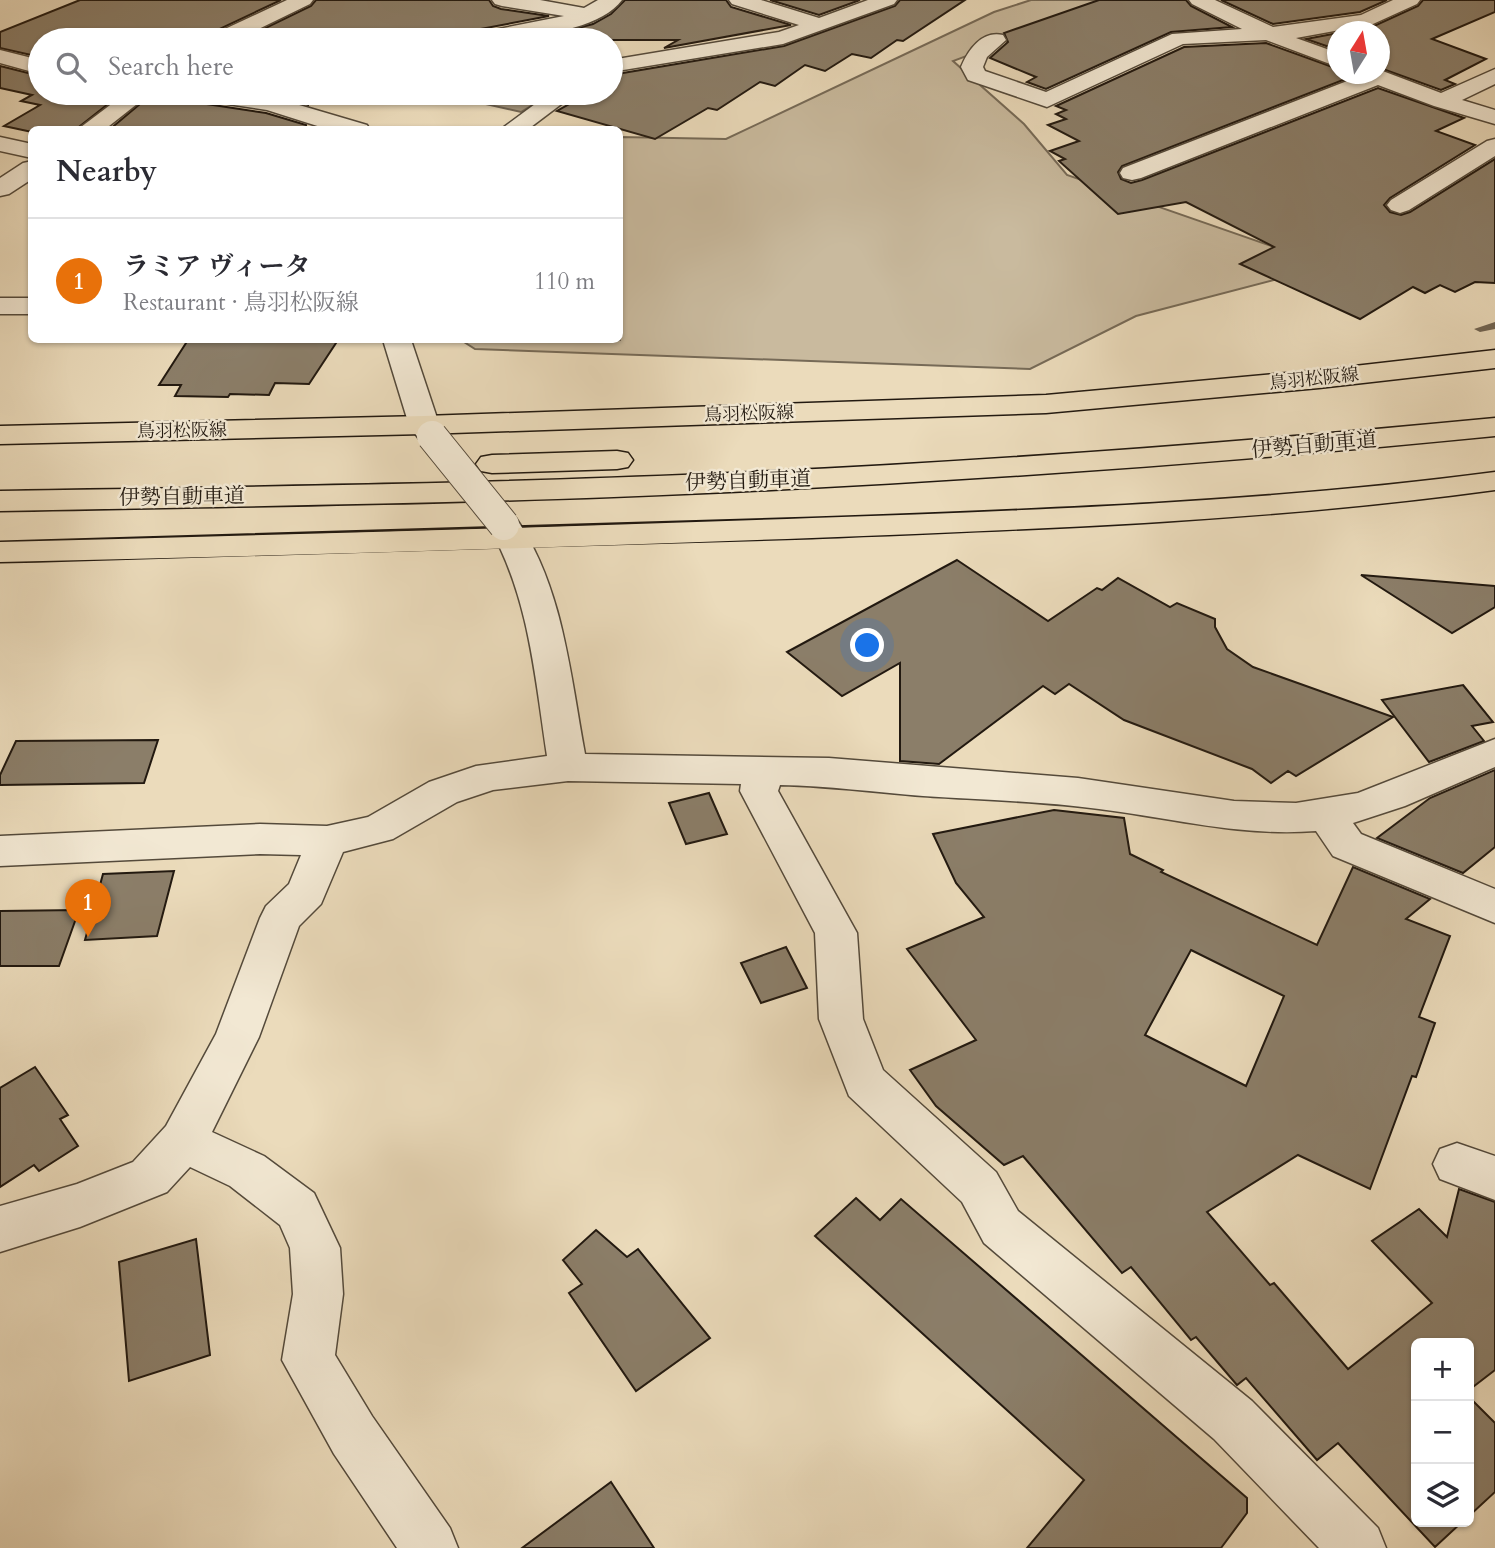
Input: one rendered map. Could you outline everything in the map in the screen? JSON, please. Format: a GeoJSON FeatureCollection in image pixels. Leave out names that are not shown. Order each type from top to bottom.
{"type":"FeatureCollection","features":[{"type":"Feature","properties":{"kind":"main road","name":"鳥羽松阪線"},"geometry":{"type":"LineString","coordinates":[[0,435],[428,431],[1046,404],[1319,379],[1495,359]]}},
{"type":"Feature","properties":{"kind":"main road","name":"伊勢自動車道"},"geometry":{"type":"LineString","coordinates":[[0,475],[556,462],[795,453],[1254,424],[1495,402]]}},
{"type":"Feature","properties":{"kind":"main road","name":"伊勢自動車道"},"geometry":{"type":"LineString","coordinates":[[0,501],[558,489],[803,479],[1276,449],[1495,427]]}},
{"type":"Feature","properties":{"kind":"main road"},"geometry":{"type":"LineString","coordinates":[[0,552],[509,532],[1102,517],[1419,493],[1495,481]]}},
{"type":"Feature","properties":{"kind":"street"},"geometry":{"type":"LineString","coordinates":[[245,28],[303,0]]}},
{"type":"Feature","properties":{"kind":"street"},"geometry":{"type":"LineString","coordinates":[[502,0],[592,15]]}},
{"type":"Feature","properties":{"kind":"street"},"geometry":{"type":"LineString","coordinates":[[542,28],[592,15],[612,0]]}},
{"type":"Feature","properties":{"kind":"street"},"geometry":{"type":"LineString","coordinates":[[623,61],[752,45],[822,25],[887,0]]}},
{"type":"Feature","properties":{"kind":"street"},"geometry":{"type":"LineString","coordinates":[[1199,0],[1268,33],[1327,57]]}},
{"type":"Feature","properties":{"kind":"street"},"geometry":{"type":"LineString","coordinates":[[750,1],[822,25]]}},
{"type":"Feature","properties":{"kind":"street"},"geometry":{"type":"LineString","coordinates":[[995,40],[977,54],[972,67],[976,75],[1047,100],[1179,38],[1288,33],[1366,20],[1397,2]]}},
{"type":"Feature","properties":{"kind":"street"},"geometry":{"type":"LineString","coordinates":[[0,56],[28,64]]}},
{"type":"Feature","properties":{"kind":"street"},"geometry":{"type":"LineString","coordinates":[[1442,101],[1495,76]]}},
{"type":"Feature","properties":{"kind":"street"},"geometry":{"type":"LineString","coordinates":[[1390,81],[1495,117]]}},
{"type":"Feature","properties":{"kind":"street"},"geometry":{"type":"LineString","coordinates":[[1132,173],[1351,84]]}},
{"type":"Feature","properties":{"kind":"street"},"geometry":{"type":"LineString","coordinates":[[94,126],[123,105]]}},
{"type":"Feature","properties":{"kind":"street"},"geometry":{"type":"LineString","coordinates":[[274,105],[344,126]]}},
{"type":"Feature","properties":{"kind":"street"},"geometry":{"type":"LineString","coordinates":[[275,126],[300,105]]}},
{"type":"Feature","properties":{"kind":"street"},"geometry":{"type":"LineString","coordinates":[[517,126],[547,105]]}},
{"type":"Feature","properties":{"kind":"street"},"geometry":{"type":"LineString","coordinates":[[0,144],[28,150]]}},
{"type":"Feature","properties":{"kind":"street"},"geometry":{"type":"LineString","coordinates":[[1400,205],[1495,146]]}},
{"type":"Feature","properties":{"kind":"street"},"geometry":{"type":"LineString","coordinates":[[0,189],[28,172]]}},
{"type":"Feature","properties":{"kind":"street"},"geometry":{"type":"LineString","coordinates":[[0,306],[28,306]]}},
{"type":"Feature","properties":{"kind":"street"},"geometry":{"type":"LineString","coordinates":[[398,343],[428,431],[509,532],[536,593],[568,767]]}},
{"type":"Feature","properties":{"kind":"street"},"geometry":{"type":"LineString","coordinates":[[0,851],[260,839],[327,841],[379,829],[443,792],[490,776],[568,767],[829,772],[1068,791],[1261,817],[1326,815],[1377,802],[1495,752]]}},
{"type":"Feature","properties":{"kind":"street"},"geometry":{"type":"LineString","coordinates":[[763,772],[759,791],[836,933],[841,1019],[865,1082],[979,1187],[1001,1227],[1233,1420],[1358,1548]]}},
{"type":"Feature","properties":{"kind":"street"},"geometry":{"type":"LineString","coordinates":[[1326,815],[1347,845],[1495,907]]}},
{"type":"Feature","properties":{"kind":"street"},"geometry":{"type":"LineString","coordinates":[[0,1229],[80,1205],[150,1177],[183,1141],[237,1037],[281,918],[306,893],[327,841]]}},
{"type":"Feature","properties":{"kind":"street"},"geometry":{"type":"LineString","coordinates":[[183,1141],[247,1171],[297,1209],[315,1248],[318,1282],[308,1360],[353,1436],[430,1548]]}},
{"type":"Feature","properties":{"kind":"shaded area"},"geometry":{"type":"Polygon","coordinates":[[[1031,0],[1115,0],[953,61],[1024,124],[1067,175],[1280,249],[1274,280],[1136,316],[1030,369],[475,349],[466,343],[623,343],[623,137],[726,139],[994,12],[1031,0]]]}},
{"type":"Feature","properties":{"kind":"water"},"geometry":{"type":"Polygon","coordinates":[[[490,105],[532,105],[521,112],[490,105]]]}},
{"type":"Feature","properties":{"kind":"building"},"geometry":{"type":"Polygon","coordinates":[[[80,0],[281,0],[222,28],[28,28],[28,54],[0,48],[0,32],[80,0]]]}},
{"type":"Feature","properties":{"kind":"building"},"geometry":{"type":"Polygon","coordinates":[[[316,0],[489,0],[493,6],[501,9],[549,16],[486,28],[266,28],[311,6],[316,0]]]}},
{"type":"Feature","properties":{"kind":"building"},"geometry":{"type":"Polygon","coordinates":[[[625,0],[726,0],[731,7],[791,25],[664,48],[678,40],[623,40],[623,28],[578,28],[593,24],[611,14],[625,0]]]}},
{"type":"Feature","properties":{"kind":"building"},"geometry":{"type":"Polygon","coordinates":[[[770,0],[860,0],[819,15],[770,0]]]}},
{"type":"Feature","properties":{"kind":"building"},"geometry":{"type":"Polygon","coordinates":[[[900,0],[965,0],[903,41],[897,40],[871,58],[852,54],[825,71],[805,65],[775,86],[760,82],[717,110],[708,108],[655,139],[623,130],[623,126],[610,126],[557,111],[568,105],[623,105],[623,73],[784,46],[895,6],[900,0]]]}},
{"type":"Feature","properties":{"kind":"building"},"geometry":{"type":"Polygon","coordinates":[[[1099,0],[1186,0],[1191,6],[1232,27],[1171,32],[1046,89],[1027,82],[1036,77],[990,58],[1008,42],[1004,33],[1099,0]]]}},
{"type":"Feature","properties":{"kind":"building"},"geometry":{"type":"Polygon","coordinates":[[[1221,0],[1387,0],[1360,12],[1273,24],[1221,0]]]}},
{"type":"Feature","properties":{"kind":"building"},"geometry":{"type":"Polygon","coordinates":[[[1423,0],[1495,0],[1495,12],[1432,39],[1486,59],[1445,80],[1455,84],[1441,90],[1390,72],[1390,21],[1385,21],[1418,6],[1423,0]]]}},
{"type":"Feature","properties":{"kind":"building"},"geometry":{"type":"Polygon","coordinates":[[[1327,35],[1327,46],[1306,39],[1327,35]]]}},
{"type":"Feature","properties":{"kind":"building"},"geometry":{"type":"Polygon","coordinates":[[[1266,43],[1327,65],[1327,84],[1333,84],[1122,166],[1118,172],[1121,179],[1131,183],[1142,180],[1378,88],[1464,118],[1436,131],[1475,145],[1390,198],[1384,205],[1390,212],[1401,215],[1410,212],[1495,159],[1495,283],[1475,282],[1455,292],[1440,285],[1425,293],[1413,287],[1360,319],[1240,264],[1274,247],[1186,202],[1118,214],[1059,161],[1065,159],[1050,151],[1079,141],[1048,125],[1066,119],[1056,114],[1066,110],[1056,106],[1184,47],[1266,43]]]}},
{"type":"Feature","properties":{"kind":"building"},"geometry":{"type":"Polygon","coordinates":[[[0,66],[28,73],[28,94],[0,88],[0,66]]]}},
{"type":"Feature","properties":{"kind":"building"},"geometry":{"type":"Polygon","coordinates":[[[40,105],[107,105],[80,126],[28,126],[28,131],[4,126],[40,105]]]}},
{"type":"Feature","properties":{"kind":"building"},"geometry":{"type":"Polygon","coordinates":[[[139,105],[213,105],[266,113],[306,125],[306,126],[114,126],[139,105]]]}},
{"type":"Feature","properties":{"kind":"building"},"geometry":{"type":"Polygon","coordinates":[[[186,343],[336,343],[309,384],[275,383],[269,395],[175,396],[181,385],[159,385],[186,343]]]}},
{"type":"Feature","properties":{"kind":"building"},"geometry":{"type":"Polygon","coordinates":[[[957,560],[1048,621],[1097,588],[1102,590],[1118,578],[1170,607],[1177,603],[1215,619],[1215,627],[1227,649],[1253,667],[1393,717],[1296,776],[1288,771],[1271,783],[1252,769],[1124,720],[1069,684],[1055,694],[1043,686],[939,764],[900,761],[900,663],[842,696],[787,652],[957,560]]]}},
{"type":"Feature","properties":{"kind":"building"},"geometry":{"type":"Polygon","coordinates":[[[1361,575],[1495,586],[1495,607],[1452,633],[1361,575]]]}},
{"type":"Feature","properties":{"kind":"building"},"geometry":{"type":"Polygon","coordinates":[[[1463,685],[1493,722],[1472,726],[1484,741],[1429,762],[1382,700],[1463,685]]]}},
{"type":"Feature","properties":{"kind":"building"},"geometry":{"type":"Polygon","coordinates":[[[158,740],[144,783],[0,785],[0,775],[16,741],[158,740]]]}},
{"type":"Feature","properties":{"kind":"building"},"geometry":{"type":"Polygon","coordinates":[[[1495,770],[1495,847],[1463,873],[1377,838],[1430,798],[1495,770]]]}},
{"type":"Feature","properties":{"kind":"building"},"geometry":{"type":"Polygon","coordinates":[[[709,793],[727,834],[686,844],[669,803],[709,793]]]}},
{"type":"Feature","properties":{"kind":"building"},"geometry":{"type":"Polygon","coordinates":[[[1054,810],[1124,818],[1130,854],[1163,870],[1161,872],[1317,945],[1353,867],[1430,899],[1406,919],[1450,936],[1419,1017],[1435,1023],[1370,1189],[1298,1155],[1207,1212],[1270,1285],[1274,1283],[1348,1369],[1432,1303],[1372,1241],[1419,1209],[1447,1237],[1459,1189],[1495,1202],[1495,1370],[1474,1386],[1474,1338],[1411,1338],[1411,1521],[1338,1443],[1317,1460],[1246,1378],[1237,1385],[1196,1337],[1191,1340],[1131,1267],[1122,1273],[1023,1156],[1004,1165],[936,1106],[910,1070],[976,1040],[907,949],[984,917],[956,883],[933,834],[1054,810]],[[1191,950],[1145,1035],[1246,1086],[1284,996],[1191,950]]]}},
{"type":"Feature","properties":{"kind":"building"},"geometry":{"type":"Polygon","coordinates":[[[174,871],[157,936],[85,940],[103,874],[174,871]]]}},
{"type":"Feature","properties":{"kind":"building"},"geometry":{"type":"Polygon","coordinates":[[[79,910],[59,966],[0,966],[0,911],[79,910]]]}},
{"type":"Feature","properties":{"kind":"building"},"geometry":{"type":"Polygon","coordinates":[[[786,947],[807,988],[761,1003],[741,963],[786,947]]]}},
{"type":"Feature","properties":{"kind":"building"},"geometry":{"type":"Polygon","coordinates":[[[35,1067],[68,1115],[60,1119],[78,1146],[39,1171],[34,1165],[0,1187],[0,1088],[35,1067]]]}},
{"type":"Feature","properties":{"kind":"building"},"geometry":{"type":"Polygon","coordinates":[[[856,1198],[880,1220],[901,1199],[1247,1498],[1247,1513],[1221,1548],[1027,1548],[1084,1480],[815,1236],[856,1198]]]}},
{"type":"Feature","properties":{"kind":"building"},"geometry":{"type":"Polygon","coordinates":[[[596,1230],[627,1257],[638,1249],[710,1338],[636,1391],[569,1293],[582,1284],[563,1260],[596,1230]]]}},
{"type":"Feature","properties":{"kind":"building"},"geometry":{"type":"Polygon","coordinates":[[[196,1239],[210,1355],[129,1381],[119,1262],[196,1239]]]}},
{"type":"Feature","properties":{"kind":"building"},"geometry":{"type":"Polygon","coordinates":[[[1474,1402],[1495,1423],[1495,1492],[1474,1511],[1474,1402]]]}},
{"type":"Feature","properties":{"kind":"building"},"geometry":{"type":"Polygon","coordinates":[[[611,1482],[654,1548],[522,1548],[611,1482]]]}},
{"type":"Feature","properties":{"kind":"building"},"geometry":{"type":"Polygon","coordinates":[[[1416,1527],[1457,1527],[1435,1547],[1416,1527]]]}},
{"type":"Feature","properties":{"kind":"waterway"},"geometry":{"type":"LineString","coordinates":[[1480,329],[1495,325]]}},
{"type":"Feature","properties":{"kind":"place","name":"ラミア ヴィータ"},"geometry":{"type":"Point","coordinates":[88,937]}}]}
